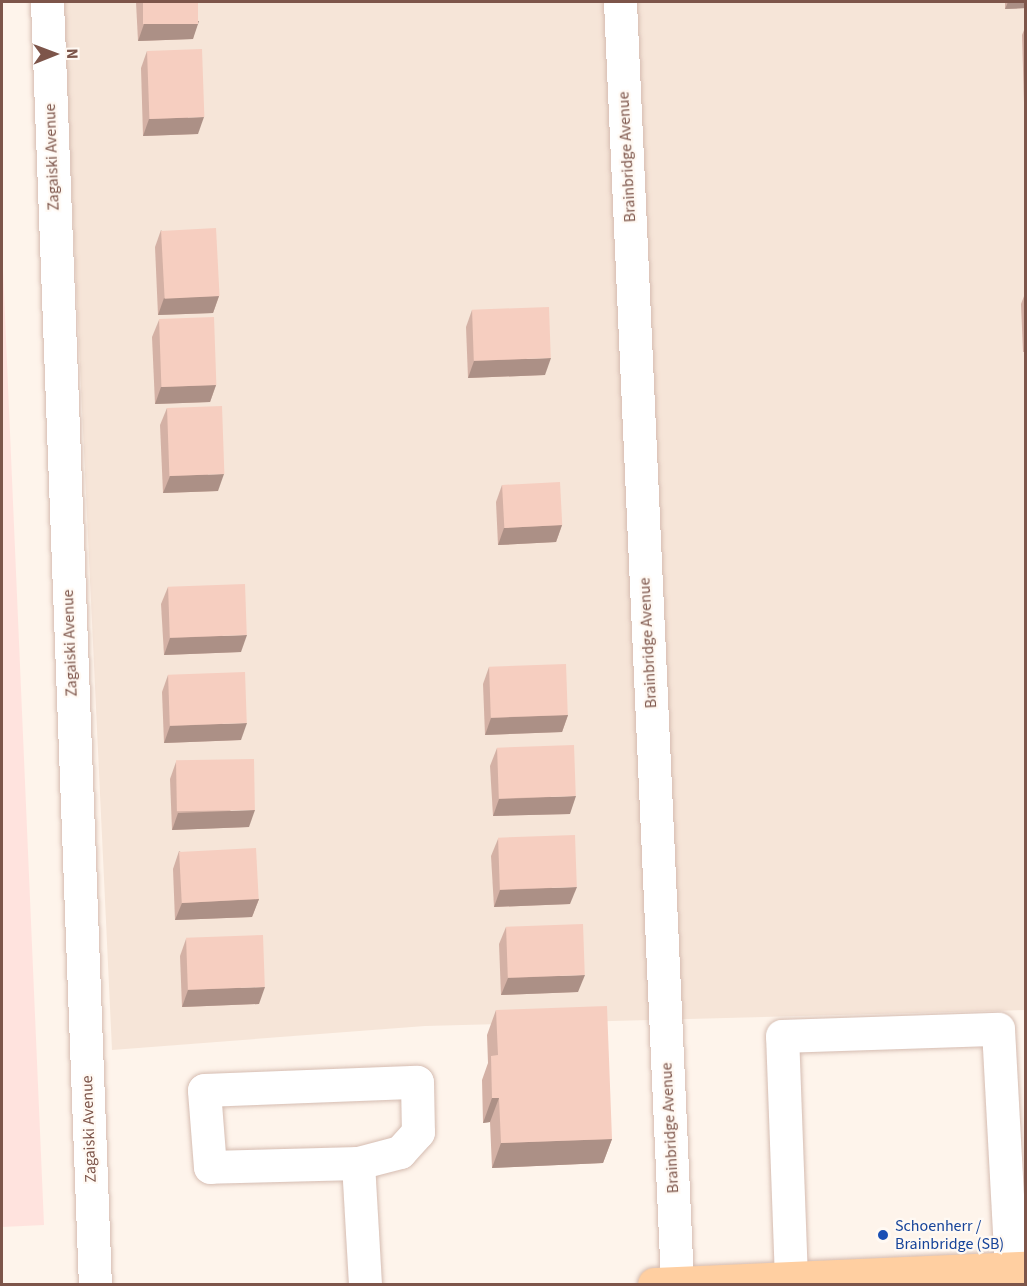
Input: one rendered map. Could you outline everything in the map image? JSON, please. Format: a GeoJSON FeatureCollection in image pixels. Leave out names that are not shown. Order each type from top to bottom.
{"type":"FeatureCollection","features":[{"type":"Feature","properties":{"kind":"main road"},"geometry":{"type":"LineString","coordinates":[[666,1284],[791,1279],[883,1280],[1018,1269]]}},
{"type":"Feature","properties":{"kind":"street","name":"Zagaiski Avenue"},"geometry":{"type":"LineString","coordinates":[[47,2],[95,1284]]}},
{"type":"Feature","properties":{"kind":"street","name":"Brainbridge Avenue"},"geometry":{"type":"LineString","coordinates":[[620,2],[666,1284]]}},
{"type":"Feature","properties":{"kind":"street"},"geometry":{"type":"LineString","coordinates":[[791,1279],[782,1036],[998,1029],[1018,1269]]}},
{"type":"Feature","properties":{"kind":"street"},"geometry":{"type":"LineString","coordinates":[[417,1082],[418,1132],[414,1140],[400,1152],[358,1163],[210,1167],[204,1090],[417,1082]]}},
{"type":"Feature","properties":{"kind":"street"},"geometry":{"type":"LineString","coordinates":[[358,1163],[365,1284]]}},
{"type":"Feature","properties":{"kind":"shaded area"},"geometry":{"type":"Polygon","coordinates":[[[63,2],[1025,2],[1025,1010],[425,1026],[112,1050],[63,2]]]}},
{"type":"Feature","properties":{"kind":"shaded area"},"geometry":{"type":"Polygon","coordinates":[[[2,246],[44,1225],[2,1227],[2,246]]]}},
{"type":"Feature","properties":{"kind":"building"},"geometry":{"type":"Polygon","coordinates":[[[143,2],[198,2],[198,24],[143,24],[143,2]]]}},
{"type":"Feature","properties":{"kind":"building"},"geometry":{"type":"Polygon","coordinates":[[[202,49],[204,117],[149,119],[147,51],[202,49]]]}},
{"type":"Feature","properties":{"kind":"building"},"geometry":{"type":"Polygon","coordinates":[[[216,228],[220,296],[165,299],[161,231],[216,228]]]}},
{"type":"Feature","properties":{"kind":"building"},"geometry":{"type":"Polygon","coordinates":[[[549,307],[551,358],[474,361],[472,310],[549,307]]]}},
{"type":"Feature","properties":{"kind":"building"},"geometry":{"type":"Polygon","coordinates":[[[214,317],[216,385],[161,387],[159,319],[214,317]]]}},
{"type":"Feature","properties":{"kind":"building"},"geometry":{"type":"Polygon","coordinates":[[[222,406],[224,474],[169,476],[167,408],[222,406]]]}},
{"type":"Feature","properties":{"kind":"building"},"geometry":{"type":"Polygon","coordinates":[[[560,482],[562,525],[504,528],[502,485],[560,482]]]}},
{"type":"Feature","properties":{"kind":"building"},"geometry":{"type":"Polygon","coordinates":[[[245,584],[247,635],[170,638],[168,587],[245,584]]]}},
{"type":"Feature","properties":{"kind":"building"},"geometry":{"type":"Polygon","coordinates":[[[566,664],[568,715],[491,718],[489,667],[566,664]]]}},
{"type":"Feature","properties":{"kind":"building"},"geometry":{"type":"Polygon","coordinates":[[[245,672],[247,723],[170,726],[168,675],[245,672]]]}},
{"type":"Feature","properties":{"kind":"building"},"geometry":{"type":"Polygon","coordinates":[[[574,745],[576,796],[499,799],[497,748],[574,745]]]}},
{"type":"Feature","properties":{"kind":"building"},"geometry":{"type":"Polygon","coordinates":[[[254,759],[255,810],[177,811],[176,760],[254,759]]]}},
{"type":"Feature","properties":{"kind":"building"},"geometry":{"type":"Polygon","coordinates":[[[575,835],[577,887],[500,890],[498,838],[575,835]]]}},
{"type":"Feature","properties":{"kind":"building"},"geometry":{"type":"Polygon","coordinates":[[[256,848],[259,899],[182,903],[179,852],[256,848]]]}},
{"type":"Feature","properties":{"kind":"building"},"geometry":{"type":"Polygon","coordinates":[[[583,924],[585,975],[508,978],[506,927],[583,924]]]}},
{"type":"Feature","properties":{"kind":"building"},"geometry":{"type":"Polygon","coordinates":[[[263,935],[265,987],[188,990],[186,938],[263,935]]]}},
{"type":"Feature","properties":{"kind":"building"},"geometry":{"type":"Polygon","coordinates":[[[607,1006],[612,1139],[501,1143],[499,1098],[492,1098],[491,1056],[498,1055],[496,1010],[607,1006]]]}},
{"type":"Feature","properties":{"kind":"place","name":"Schoenherr / Brainbridge (SB)"},"geometry":{"type":"Point","coordinates":[883,1235]}}]}
